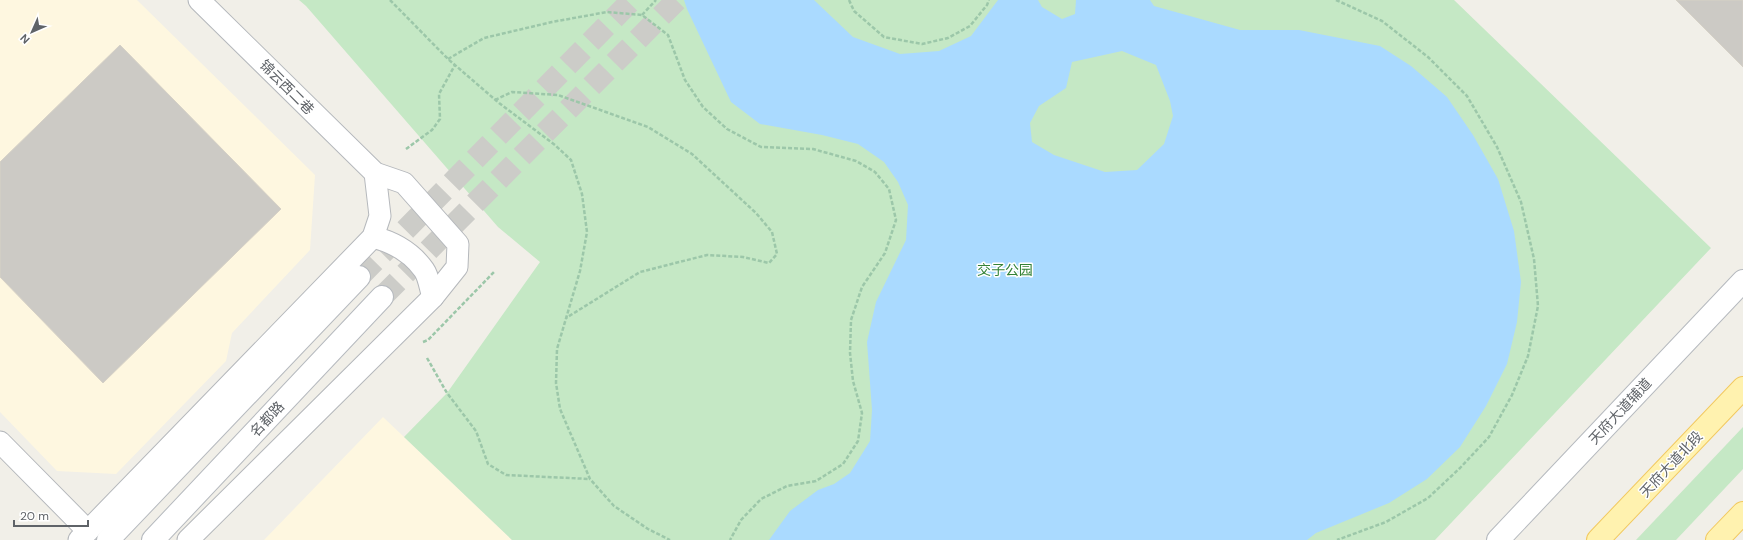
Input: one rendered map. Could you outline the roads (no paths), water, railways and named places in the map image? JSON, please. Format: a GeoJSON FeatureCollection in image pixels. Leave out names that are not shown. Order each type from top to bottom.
{"type":"FeatureCollection","features":[{"type":"Feature","properties":{"kind":"main road","name":"天府大道北段"},"geometry":{"type":"LineString","coordinates":[[1598,540],[1743,388]]}},
{"type":"Feature","properties":{"kind":"main road"},"geometry":{"type":"LineString","coordinates":[[1717,540],[1743,513]]}},
{"type":"Feature","properties":{"kind":"street","name":"锦云西二巷"},"geometry":{"type":"LineString","coordinates":[[199,0],[375,173]]}},
{"type":"Feature","properties":{"kind":"street"},"geometry":{"type":"LineString","coordinates":[[0,442],[83,535],[372,237],[380,216],[375,173],[404,183],[458,244],[457,267],[433,297],[188,540]]}},
{"type":"Feature","properties":{"kind":"street"},"geometry":{"type":"LineString","coordinates":[[372,237],[384,240],[407,252],[425,271],[433,297]]}},
{"type":"Feature","properties":{"kind":"street"},"geometry":{"type":"LineString","coordinates":[[108,540],[358,277]]}},
{"type":"Feature","properties":{"kind":"street","name":"天府大道辅道"},"geometry":{"type":"LineString","coordinates":[[1498,540],[1743,281]]}},
{"type":"Feature","properties":{"kind":"street","name":"名都路"},"geometry":{"type":"LineString","coordinates":[[152,540],[382,297]]}},
{"type":"Feature","properties":{"kind":"water"},"geometry":{"type":"Polygon","coordinates":[[[684,0],[814,0],[853,37],[900,54],[939,51],[971,36],[998,0],[1038,0],[1042,7],[1062,19],[1075,14],[1076,0],[1150,0],[1154,6],[1240,30],[1299,30],[1380,46],[1411,66],[1447,97],[1473,135],[1498,179],[1514,231],[1521,282],[1517,322],[1507,364],[1486,406],[1460,447],[1427,479],[1389,503],[1316,533],[1307,540],[769,540],[790,511],[818,490],[834,484],[850,473],[870,441],[872,410],[867,342],[876,302],[906,240],[908,205],[898,182],[884,162],[858,144],[822,135],[760,124],[731,102],[684,0]],[[1122,51],[1072,62],[1066,88],[1039,106],[1030,123],[1032,142],[1054,155],[1105,172],[1137,170],[1164,144],[1173,116],[1170,101],[1156,65],[1122,51]]]}},
{"type":"Feature","properties":{"kind":"tunnel"},"geometry":{"type":"LineString","coordinates":[[359,277],[632,0]]}},
{"type":"Feature","properties":{"kind":"tunnel"},"geometry":{"type":"LineString","coordinates":[[382,297],[677,0]]}},
{"type":"Feature","properties":{"kind":"park label","name":"交子公园"},"geometry":{"type":"Point","coordinates":[1005,270]}}]}
